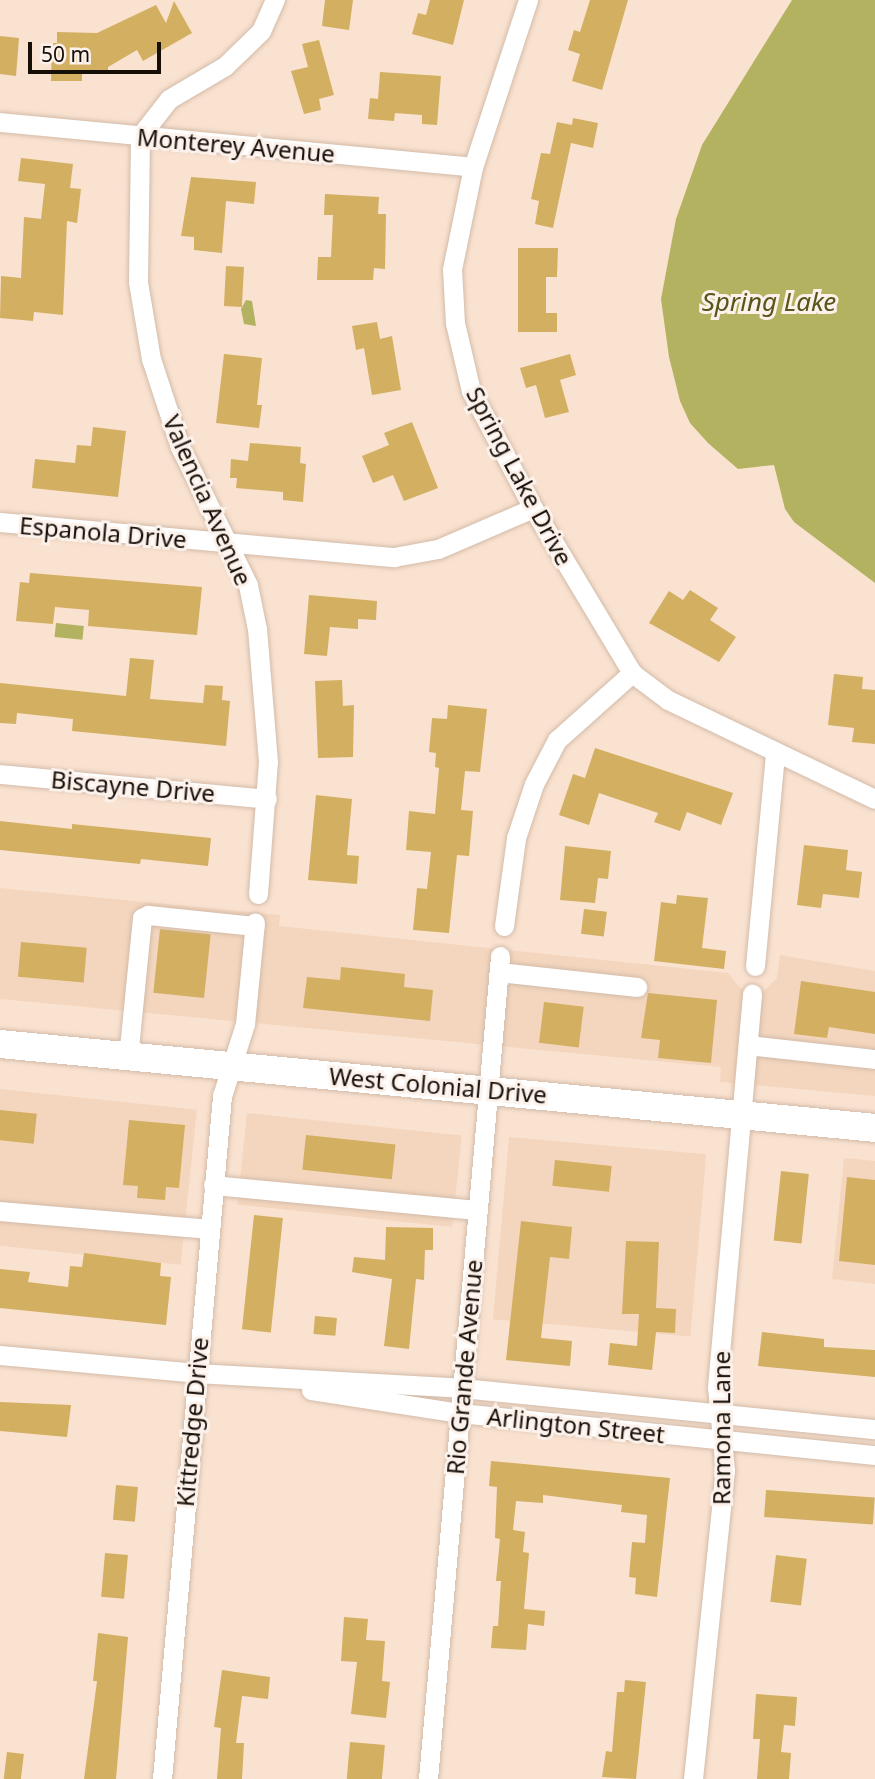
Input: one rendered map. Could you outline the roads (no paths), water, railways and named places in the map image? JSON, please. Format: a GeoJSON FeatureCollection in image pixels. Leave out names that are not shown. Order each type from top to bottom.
{"type":"FeatureCollection","features":[{"type":"Feature","properties":{"kind":"highway","name":"West Colonial Drive"},"geometry":{"type":"LineString","coordinates":[[0,1044],[875,1128]]}},
{"type":"Feature","properties":{"kind":"street"},"geometry":{"type":"LineString","coordinates":[[140,136],[169,99],[225,66],[261,31],[275,0]]}},
{"type":"Feature","properties":{"kind":"street","name":"Spring Lake Drive"},"geometry":{"type":"LineString","coordinates":[[528,0],[473,167],[452,269],[455,323],[471,391],[533,508],[632,673],[668,700],[775,754],[875,799]]}},
{"type":"Feature","properties":{"kind":"street","name":"Monterey Avenue"},"geometry":{"type":"LineString","coordinates":[[0,122],[473,167]]}},
{"type":"Feature","properties":{"kind":"street","name":"Valencia Avenue"},"geometry":{"type":"LineString","coordinates":[[140,136],[138,282],[151,359],[180,447],[248,585],[257,629],[267,799],[258,894]]}},
{"type":"Feature","properties":{"kind":"street","name":"Espanola Drive"},"geometry":{"type":"LineString","coordinates":[[0,522],[394,557],[438,549],[533,508]]}},
{"type":"Feature","properties":{"kind":"street"},"geometry":{"type":"LineString","coordinates":[[504,926],[516,838],[534,784],[557,740],[632,673]]}},
{"type":"Feature","properties":{"kind":"street"},"geometry":{"type":"LineString","coordinates":[[755,966],[775,754]]}},
{"type":"Feature","properties":{"kind":"street","name":"Biscayne Drive"},"geometry":{"type":"LineString","coordinates":[[0,774],[267,799]]}},
{"type":"Feature","properties":{"kind":"street"},"geometry":{"type":"LineString","coordinates":[[128,1058],[142,918],[148,915],[255,924],[245,1024],[232,1068]]}},
{"type":"Feature","properties":{"kind":"street","name":"Rio Grande Avenue"},"geometry":{"type":"LineString","coordinates":[[428,1779],[500,964],[637,987]]}},
{"type":"Feature","properties":{"kind":"street","name":"Ramona Lane"},"geometry":{"type":"LineString","coordinates":[[694,1779],[725,1471],[717,1387],[752,994]]}},
{"type":"Feature","properties":{"kind":"street"},"geometry":{"type":"LineString","coordinates":[[748,1045],[875,1059]]}},
{"type":"Feature","properties":{"kind":"street","name":"Kittredge Drive"},"geometry":{"type":"LineString","coordinates":[[162,1779],[222,1096],[232,1068]]}},
{"type":"Feature","properties":{"kind":"street"},"geometry":{"type":"LineString","coordinates":[[214,1185],[478,1210]]}},
{"type":"Feature","properties":{"kind":"street"},"geometry":{"type":"LineString","coordinates":[[0,1211],[209,1229]]}},
{"type":"Feature","properties":{"kind":"street","name":"Arlington Street"},"geometry":{"type":"LineString","coordinates":[[0,1355],[196,1373],[462,1388],[875,1429]]}},
{"type":"Feature","properties":{"kind":"street","name":"Arlington Street"},"geometry":{"type":"LineString","coordinates":[[196,1373],[460,1413],[875,1455]]}},
{"type":"Feature","properties":{"kind":"water","name":"Spring Lake"},"geometry":{"type":"Polygon","coordinates":[[[792,0],[875,0],[875,583],[794,522],[785,509],[774,465],[738,469],[708,443],[690,423],[680,401],[669,357],[661,299],[676,219],[702,145],[792,0]]]}},
{"type":"Feature","properties":{"kind":"water"},"geometry":{"type":"Polygon","coordinates":[[[246,300],[252,301],[256,326],[244,324],[241,309],[246,300]]]}},
{"type":"Feature","properties":{"kind":"water"},"geometry":{"type":"Polygon","coordinates":[[[56,623],[84,626],[82,640],[55,637],[56,623]]]}}]}
